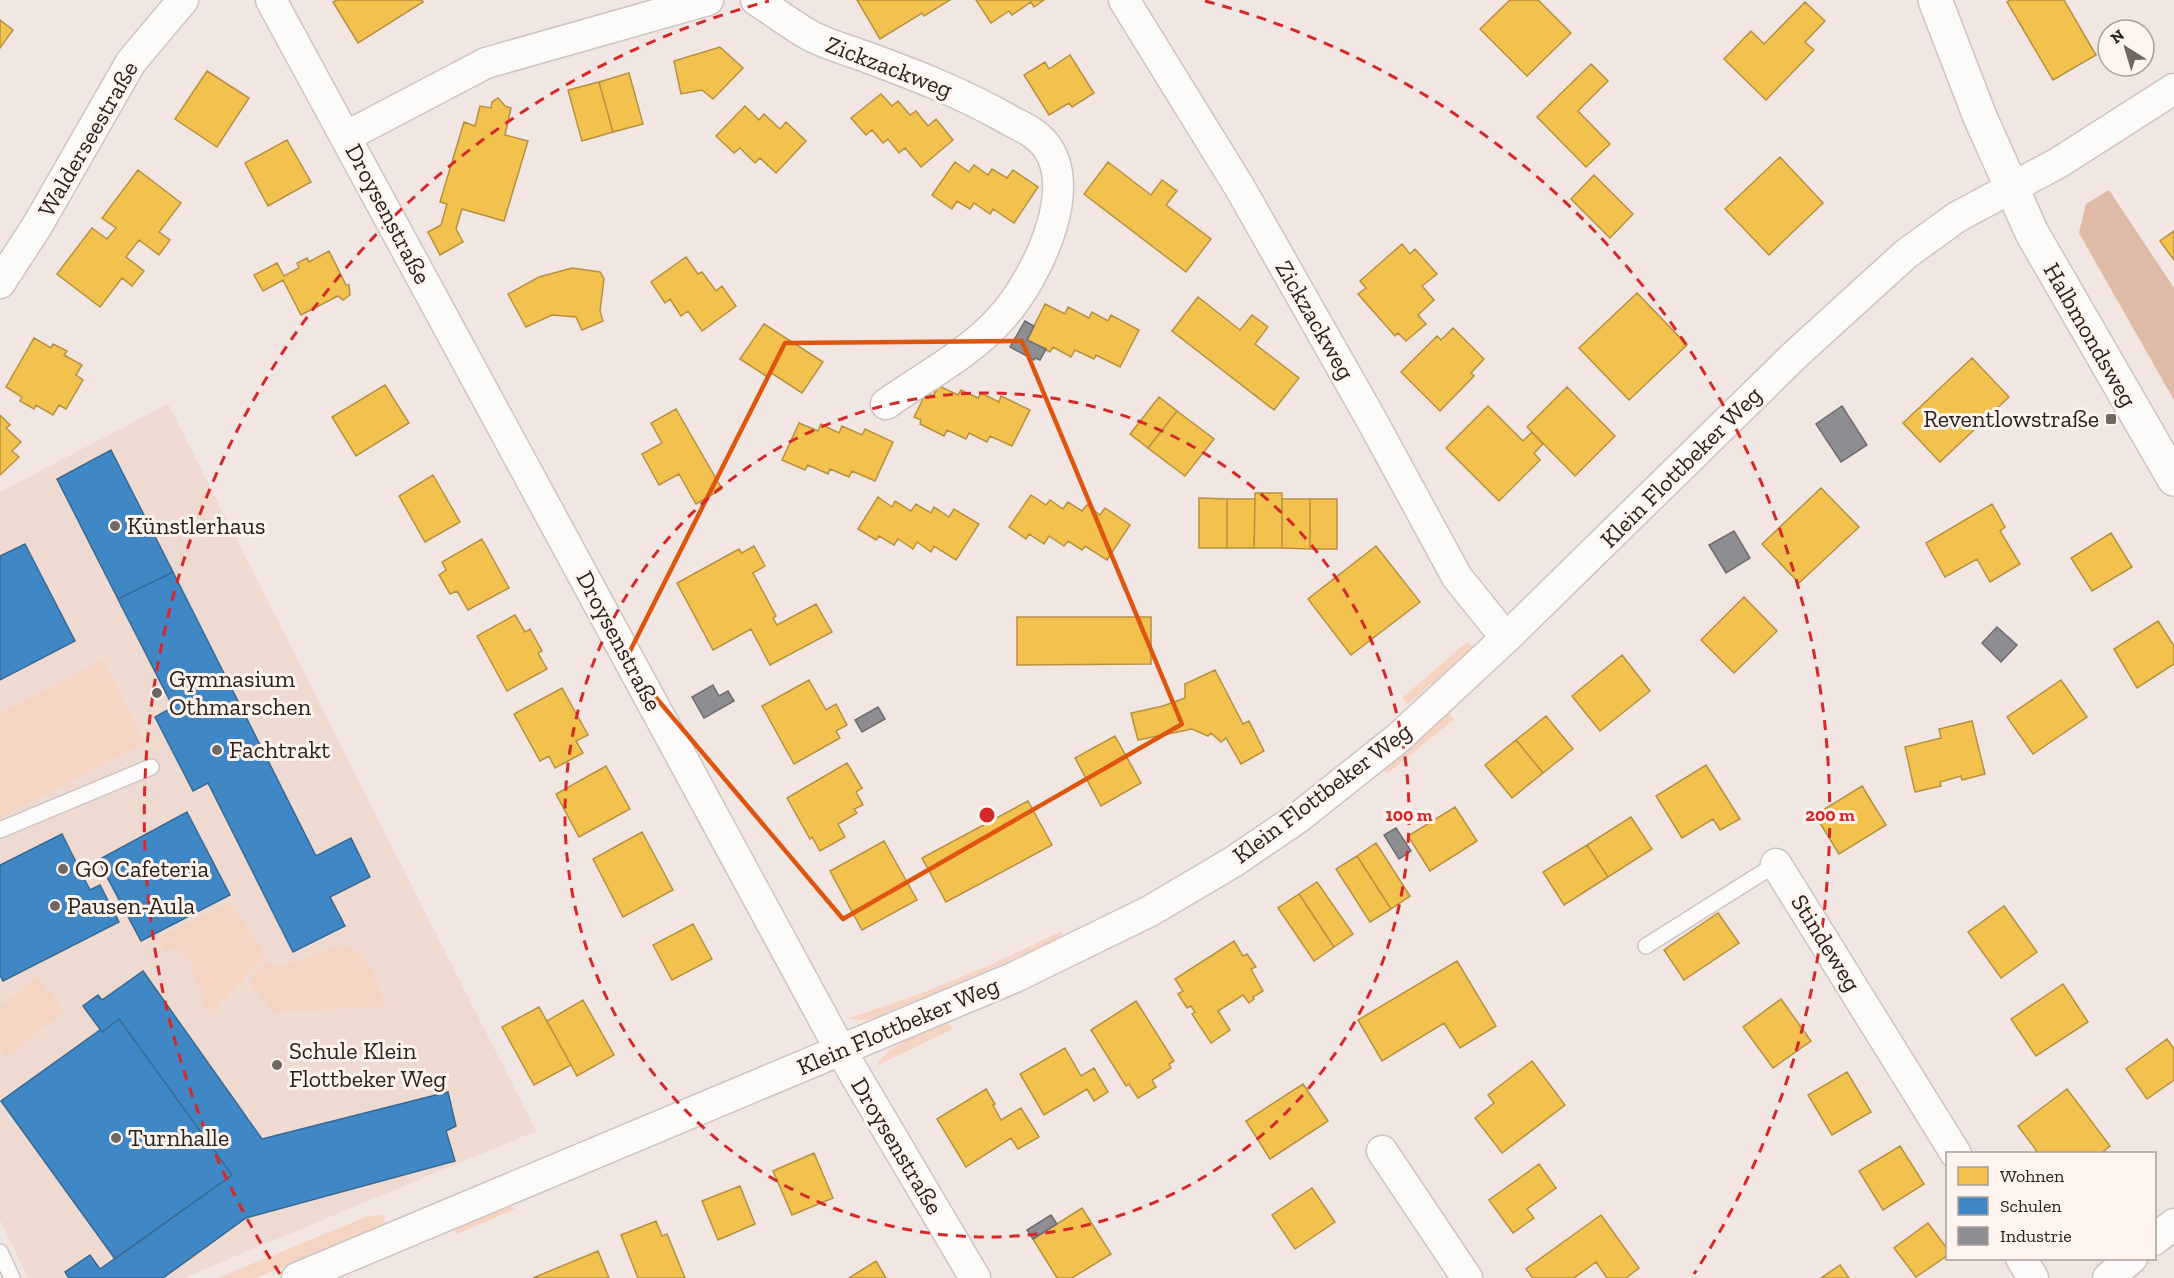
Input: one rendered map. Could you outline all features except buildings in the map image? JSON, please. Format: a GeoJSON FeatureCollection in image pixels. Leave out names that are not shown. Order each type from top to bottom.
{"type":"FeatureCollection","features":[{"type":"Feature","properties":{"kind":"street","name":"Walderseestraße"},"geometry":{"type":"LineString","coordinates":[[0,283],[37,226],[131,62],[183,0]]}},
{"type":"Feature","properties":{"kind":"street","name":"Droysenstraße"},"geometry":{"type":"LineString","coordinates":[[271,0],[347,136],[841,1051],[975,1278]]}},
{"type":"Feature","properties":{"kind":"street"},"geometry":{"type":"LineString","coordinates":[[347,136],[486,63],[708,0]]}},
{"type":"Feature","properties":{"kind":"street","name":"Zickzackweg"},"geometry":{"type":"LineString","coordinates":[[756,0],[813,37],[927,79],[983,105],[1035,134],[1048,149],[1057,167],[1058,194],[1054,220],[1026,284],[1003,317],[974,344],[886,404]]}},
{"type":"Feature","properties":{"kind":"street","name":"Zickzackweg"},"geometry":{"type":"LineString","coordinates":[[1124,0],[1240,188],[1371,419],[1457,577],[1506,638]]}},
{"type":"Feature","properties":{"kind":"street"},"geometry":{"type":"LineString","coordinates":[[1935,0],[1980,117],[2012,188]]}},
{"type":"Feature","properties":{"kind":"street","name":"Klein Flottbeker Weg"},"geometry":{"type":"LineString","coordinates":[[297,1278],[1015,977],[1150,911],[1233,862],[1299,817],[1397,739],[1506,638],[1796,354],[1897,262],[1957,217],[2078,151],[2174,88]]}},
{"type":"Feature","properties":{"kind":"street","name":"Halbmondsweg"},"geometry":{"type":"LineString","coordinates":[[2012,188],[2044,255],[2174,479]]}},
{"type":"Feature","properties":{"kind":"street","name":"Stindeweg"},"geometry":{"type":"LineString","coordinates":[[1776,864],[1955,1152]]}},
{"type":"Feature","properties":{"kind":"street"},"geometry":{"type":"LineString","coordinates":[[1382,1151],[1467,1278]]}},
{"type":"Feature","properties":{"kind":"street"},"geometry":{"type":"LineString","coordinates":[[2156,1238],[2174,1224]]}},
{"type":"Feature","properties":{"kind":"street"},"geometry":{"type":"LineString","coordinates":[[2022,1260],[2033,1278]]}},
{"type":"Feature","properties":{"kind":"street"},"geometry":{"type":"LineString","coordinates":[[2108,1278],[2130,1260]]}},
{"type":"Feature","properties":{"kind":"lane"},"geometry":{"type":"LineString","coordinates":[[0,830],[150,767]]}},
{"type":"Feature","properties":{"kind":"lane","name":"Stindeweg"},"geometry":{"type":"LineString","coordinates":[[1646,946],[1776,864]]}},
{"type":"Feature","properties":{"kind":"lane"},"geometry":{"type":"LineString","coordinates":[[0,1252],[12,1278]]}},
{"type":"Feature","properties":{"kind":"highlighted area"},"geometry":{"type":"Polygon","coordinates":[[[1022,341],[1182,724],[843,919],[625,661],[785,343],[1022,341]]]}},
{"type":"Feature","properties":{"kind":"shaded area"},"geometry":{"type":"Polygon","coordinates":[[[2109,190],[2174,288],[2174,400],[2079,233],[2086,204],[2109,190]]]}},
{"type":"Feature","properties":{"kind":"shaded area"},"geometry":{"type":"Polygon","coordinates":[[[168,404],[536,1131],[183,1278],[28,1278],[0,1220],[0,492],[168,404]]]}},
{"type":"Feature","properties":{"kind":"shaded area"},"geometry":{"type":"Polygon","coordinates":[[[1468,641],[1473,648],[1408,704],[1402,698],[1468,641]]]}},
{"type":"Feature","properties":{"kind":"shaded area"},"geometry":{"type":"Polygon","coordinates":[[[103,660],[145,743],[0,817],[0,713],[103,660]]]}},
{"type":"Feature","properties":{"kind":"shaded area"},"geometry":{"type":"Polygon","coordinates":[[[1448,712],[1454,719],[1387,774],[1381,767],[1448,712]]]}},
{"type":"Feature","properties":{"kind":"shaded area"},"geometry":{"type":"Polygon","coordinates":[[[230,903],[266,957],[209,1014],[199,998],[205,993],[192,975],[195,969],[178,948],[163,952],[161,937],[230,903]]]}},
{"type":"Feature","properties":{"kind":"shaded area"},"geometry":{"type":"Polygon","coordinates":[[[1062,931],[1062,938],[874,1019],[849,1018],[920,994],[993,964],[1062,931]]]}},
{"type":"Feature","properties":{"kind":"shaded area"},"geometry":{"type":"Polygon","coordinates":[[[341,945],[350,947],[365,960],[387,1007],[273,1012],[249,982],[267,962],[278,967],[341,945]]]}},
{"type":"Feature","properties":{"kind":"shaded area"},"geometry":{"type":"Polygon","coordinates":[[[35,977],[64,1010],[8,1058],[0,1049],[0,1008],[35,977]]]}},
{"type":"Feature","properties":{"kind":"shaded area"},"geometry":{"type":"Polygon","coordinates":[[[947,1023],[953,1029],[876,1066],[890,1050],[899,1044],[947,1023]]]}},
{"type":"Feature","properties":{"kind":"shaded area"},"geometry":{"type":"Polygon","coordinates":[[[510,1204],[515,1209],[457,1234],[454,1229],[510,1204]]]}},
{"type":"Feature","properties":{"kind":"shaded area"},"geometry":{"type":"Polygon","coordinates":[[[385,1215],[384,1225],[256,1278],[218,1278],[368,1216],[385,1215]]]}},
{"type":"Feature","properties":{"kind":"place","name":"Reventlowstraße"},"geometry":{"type":"Point","coordinates":[2111,419]}},
{"type":"Feature","properties":{"kind":"place","name":"Künstlerhaus"},"geometry":{"type":"Point","coordinates":[115,526]}},
{"type":"Feature","properties":{"kind":"place","name":"Gymnasium Othmarschen"},"geometry":{"type":"Point","coordinates":[157,693]}},
{"type":"Feature","properties":{"kind":"place","name":"Fachtrakt"},"geometry":{"type":"Point","coordinates":[217,750]}},
{"type":"Feature","properties":{"kind":"place","name":"GO Cafeteria"},"geometry":{"type":"Point","coordinates":[63,869]}},
{"type":"Feature","properties":{"kind":"place","name":"Pausen-Aula"},"geometry":{"type":"Point","coordinates":[55,906]}},
{"type":"Feature","properties":{"kind":"place","name":"Schule Klein Flottbeker Weg"},"geometry":{"type":"Point","coordinates":[277,1065]}},
{"type":"Feature","properties":{"kind":"place","name":"Turnhalle"},"geometry":{"type":"Point","coordinates":[116,1138]}}]}
